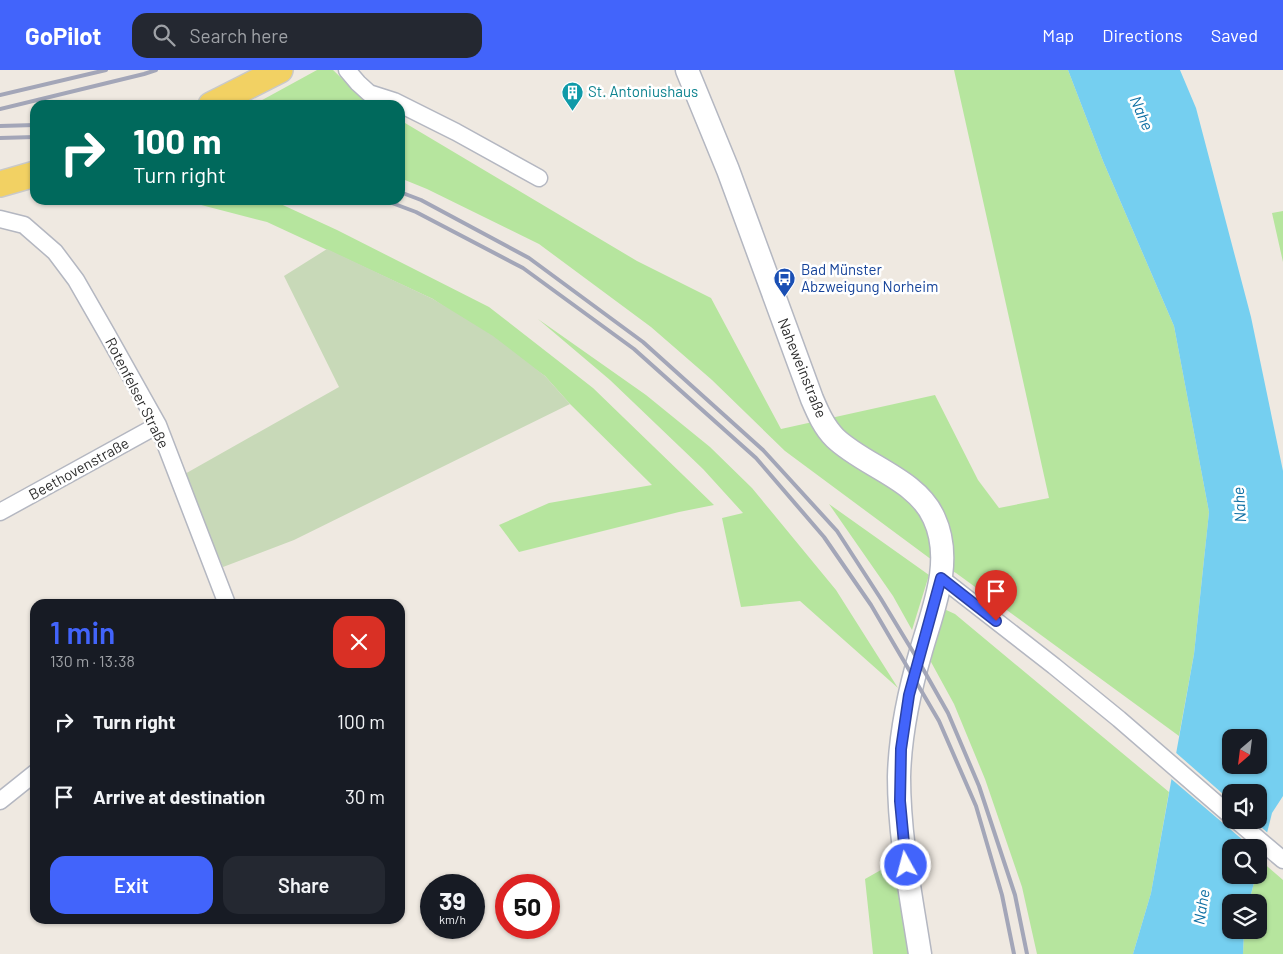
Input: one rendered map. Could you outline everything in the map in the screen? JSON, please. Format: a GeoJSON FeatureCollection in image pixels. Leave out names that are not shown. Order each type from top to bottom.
{"type":"FeatureCollection","features":[{"type":"Feature","properties":{"kind":"main road"},"geometry":{"type":"LineString","coordinates":[[222,100],[280,70]]}},
{"type":"Feature","properties":{"kind":"main road","name":"Naheweinstraße"},"geometry":{"type":"LineString","coordinates":[[687,70],[728,170],[819,416],[835,438],[906,486],[927,506],[940,534],[942,552],[941,578],[909,695],[899,775],[902,829],[920,954]]}},
{"type":"Feature","properties":{"kind":"main road"},"geometry":{"type":"LineString","coordinates":[[0,184],[30,175]]}},
{"type":"Feature","properties":{"kind":"street"},"geometry":{"type":"LineString","coordinates":[[348,71],[370,93],[391,100]]}},
{"type":"Feature","properties":{"kind":"street"},"geometry":{"type":"LineString","coordinates":[[405,106],[456,132],[538,178]]}},
{"type":"Feature","properties":{"kind":"street","name":"Rotenfelser Straße"},"geometry":{"type":"LineString","coordinates":[[0,219],[24,226],[55,252],[76,280],[158,425],[225,599]]}},
{"type":"Feature","properties":{"kind":"street","name":"Beethovenstraße"},"geometry":{"type":"LineString","coordinates":[[0,512],[158,425]]}},
{"type":"Feature","properties":{"kind":"street"},"geometry":{"type":"LineString","coordinates":[[941,578],[1119,719],[1222,808]]}},
{"type":"Feature","properties":{"kind":"street"},"geometry":{"type":"LineString","coordinates":[[0,801],[30,777]]}},
{"type":"Feature","properties":{"kind":"street"},"geometry":{"type":"LineString","coordinates":[[1247,829],[1283,860]]}},
{"type":"Feature","properties":{"kind":"green space"},"geometry":{"type":"Polygon","coordinates":[[[317,70],[333,70],[358,94],[368,100],[262,100],[317,70]]]}},
{"type":"Feature","properties":{"kind":"green space"},"geometry":{"type":"Polygon","coordinates":[[[954,70],[1068,70],[1103,161],[1174,326],[1209,512],[1194,654],[1179,736],[956,573],[932,560],[785,451],[712,380],[651,327],[539,244],[405,180],[405,123],[637,261],[711,298],[781,429],[935,395],[978,480],[999,508],[1049,498],[954,70]]]}},
{"type":"Feature","properties":{"kind":"green space"},"geometry":{"type":"Polygon","coordinates":[[[201,205],[283,205],[337,230],[489,307],[593,388],[714,505],[519,552],[499,525],[549,503],[652,485],[570,404],[545,376],[433,299],[267,222],[201,205]]]}},
{"type":"Feature","properties":{"kind":"green space"},"geometry":{"type":"Polygon","coordinates":[[[1283,211],[1283,262],[1272,213],[1283,211]]]}},
{"type":"Feature","properties":{"kind":"green space"},"geometry":{"type":"Polygon","coordinates":[[[327,249],[433,299],[493,336],[545,376],[570,404],[294,540],[223,567],[183,475],[339,387],[284,276],[327,249]]]}},
{"type":"Feature","properties":{"kind":"green space"},"geometry":{"type":"Polygon","coordinates":[[[538,319],[646,395],[710,447],[752,488],[836,590],[898,688],[800,601],[741,607],[722,518],[743,513],[703,469],[610,380],[538,319]]]}},
{"type":"Feature","properties":{"kind":"green space"},"geometry":{"type":"Polygon","coordinates":[[[829,504],[929,575],[912,630],[893,596],[829,504]]]}},
{"type":"Feature","properties":{"kind":"green space"},"geometry":{"type":"Polygon","coordinates":[[[944,609],[955,614],[1169,792],[1151,893],[1133,954],[1037,954],[1022,887],[985,779],[954,704],[931,662],[935,630],[944,609]]]}},
{"type":"Feature","properties":{"kind":"green space"},"geometry":{"type":"Polygon","coordinates":[[[895,862],[910,954],[873,954],[865,879],[895,862]]]}},
{"type":"Feature","properties":{"kind":"green space"},"geometry":{"type":"Polygon","coordinates":[[[1267,866],[1283,880],[1283,954],[1243,954],[1244,939],[1267,939],[1267,894],[1251,894],[1254,884],[1267,884],[1267,866]]]}},
{"type":"Feature","properties":{"kind":"water","name":"Nahe"},"geometry":{"type":"Polygon","coordinates":[[[1068,70],[1180,70],[1196,108],[1251,317],[1283,471],[1283,796],[1272,813],[1266,839],[1222,839],[1222,884],[1254,884],[1251,894],[1222,894],[1222,939],[1244,939],[1243,954],[1133,954],[1151,893],[1194,654],[1209,512],[1174,326],[1103,161],[1068,70]]]}},
{"type":"Feature","properties":{"kind":"pier"},"geometry":{"type":"Polygon","coordinates":[[[1174,751],[1222,793],[1222,822],[1169,777],[1174,751]]]}},
{"type":"Feature","properties":{"kind":"pier"},"geometry":{"type":"Polygon","coordinates":[[[1230,829],[1263,829],[1269,834],[1267,842],[1267,839],[1242,839],[1230,829]]]}},
{"type":"Feature","properties":{"kind":"railway"},"geometry":{"type":"LineString","coordinates":[[0,95],[106,70]]}},
{"type":"Feature","properties":{"kind":"railway"},"geometry":{"type":"LineString","coordinates":[[37,100],[156,70]]}},
{"type":"Feature","properties":{"kind":"railway"},"geometry":{"type":"LineString","coordinates":[[0,109],[30,102]]}},
{"type":"Feature","properties":{"kind":"railway"},"geometry":{"type":"LineString","coordinates":[[0,126],[30,125]]}},
{"type":"Feature","properties":{"kind":"railway"},"geometry":{"type":"LineString","coordinates":[[0,138],[30,137]]}},
{"type":"Feature","properties":{"kind":"railway"},"geometry":{"type":"LineString","coordinates":[[405,194],[421,200],[529,258],[643,342],[763,450],[837,531],[881,599],[948,713],[979,786],[1015,895],[1027,954]]}},
{"type":"Feature","properties":{"kind":"railway"},"geometry":{"type":"LineString","coordinates":[[397,205],[416,212],[523,268],[634,349],[756,458],[824,537],[871,605],[939,721],[976,806],[1002,895],[1014,954]]}},
{"type":"Feature","properties":{"kind":"place","name":"St. Antoniushaus"},"geometry":{"type":"Point","coordinates":[572,111]}},
{"type":"Feature","properties":{"kind":"place","name":"Bad Münster Abzweigung Norheim"},"geometry":{"type":"Point","coordinates":[785,298]}},
{"type":"Feature","properties":{"kind":"route"},"geometry":{"type":"LineString","coordinates":[[906,865],[900,801],[901,749],[909,695],[941,578],[996,621]]}}]}
